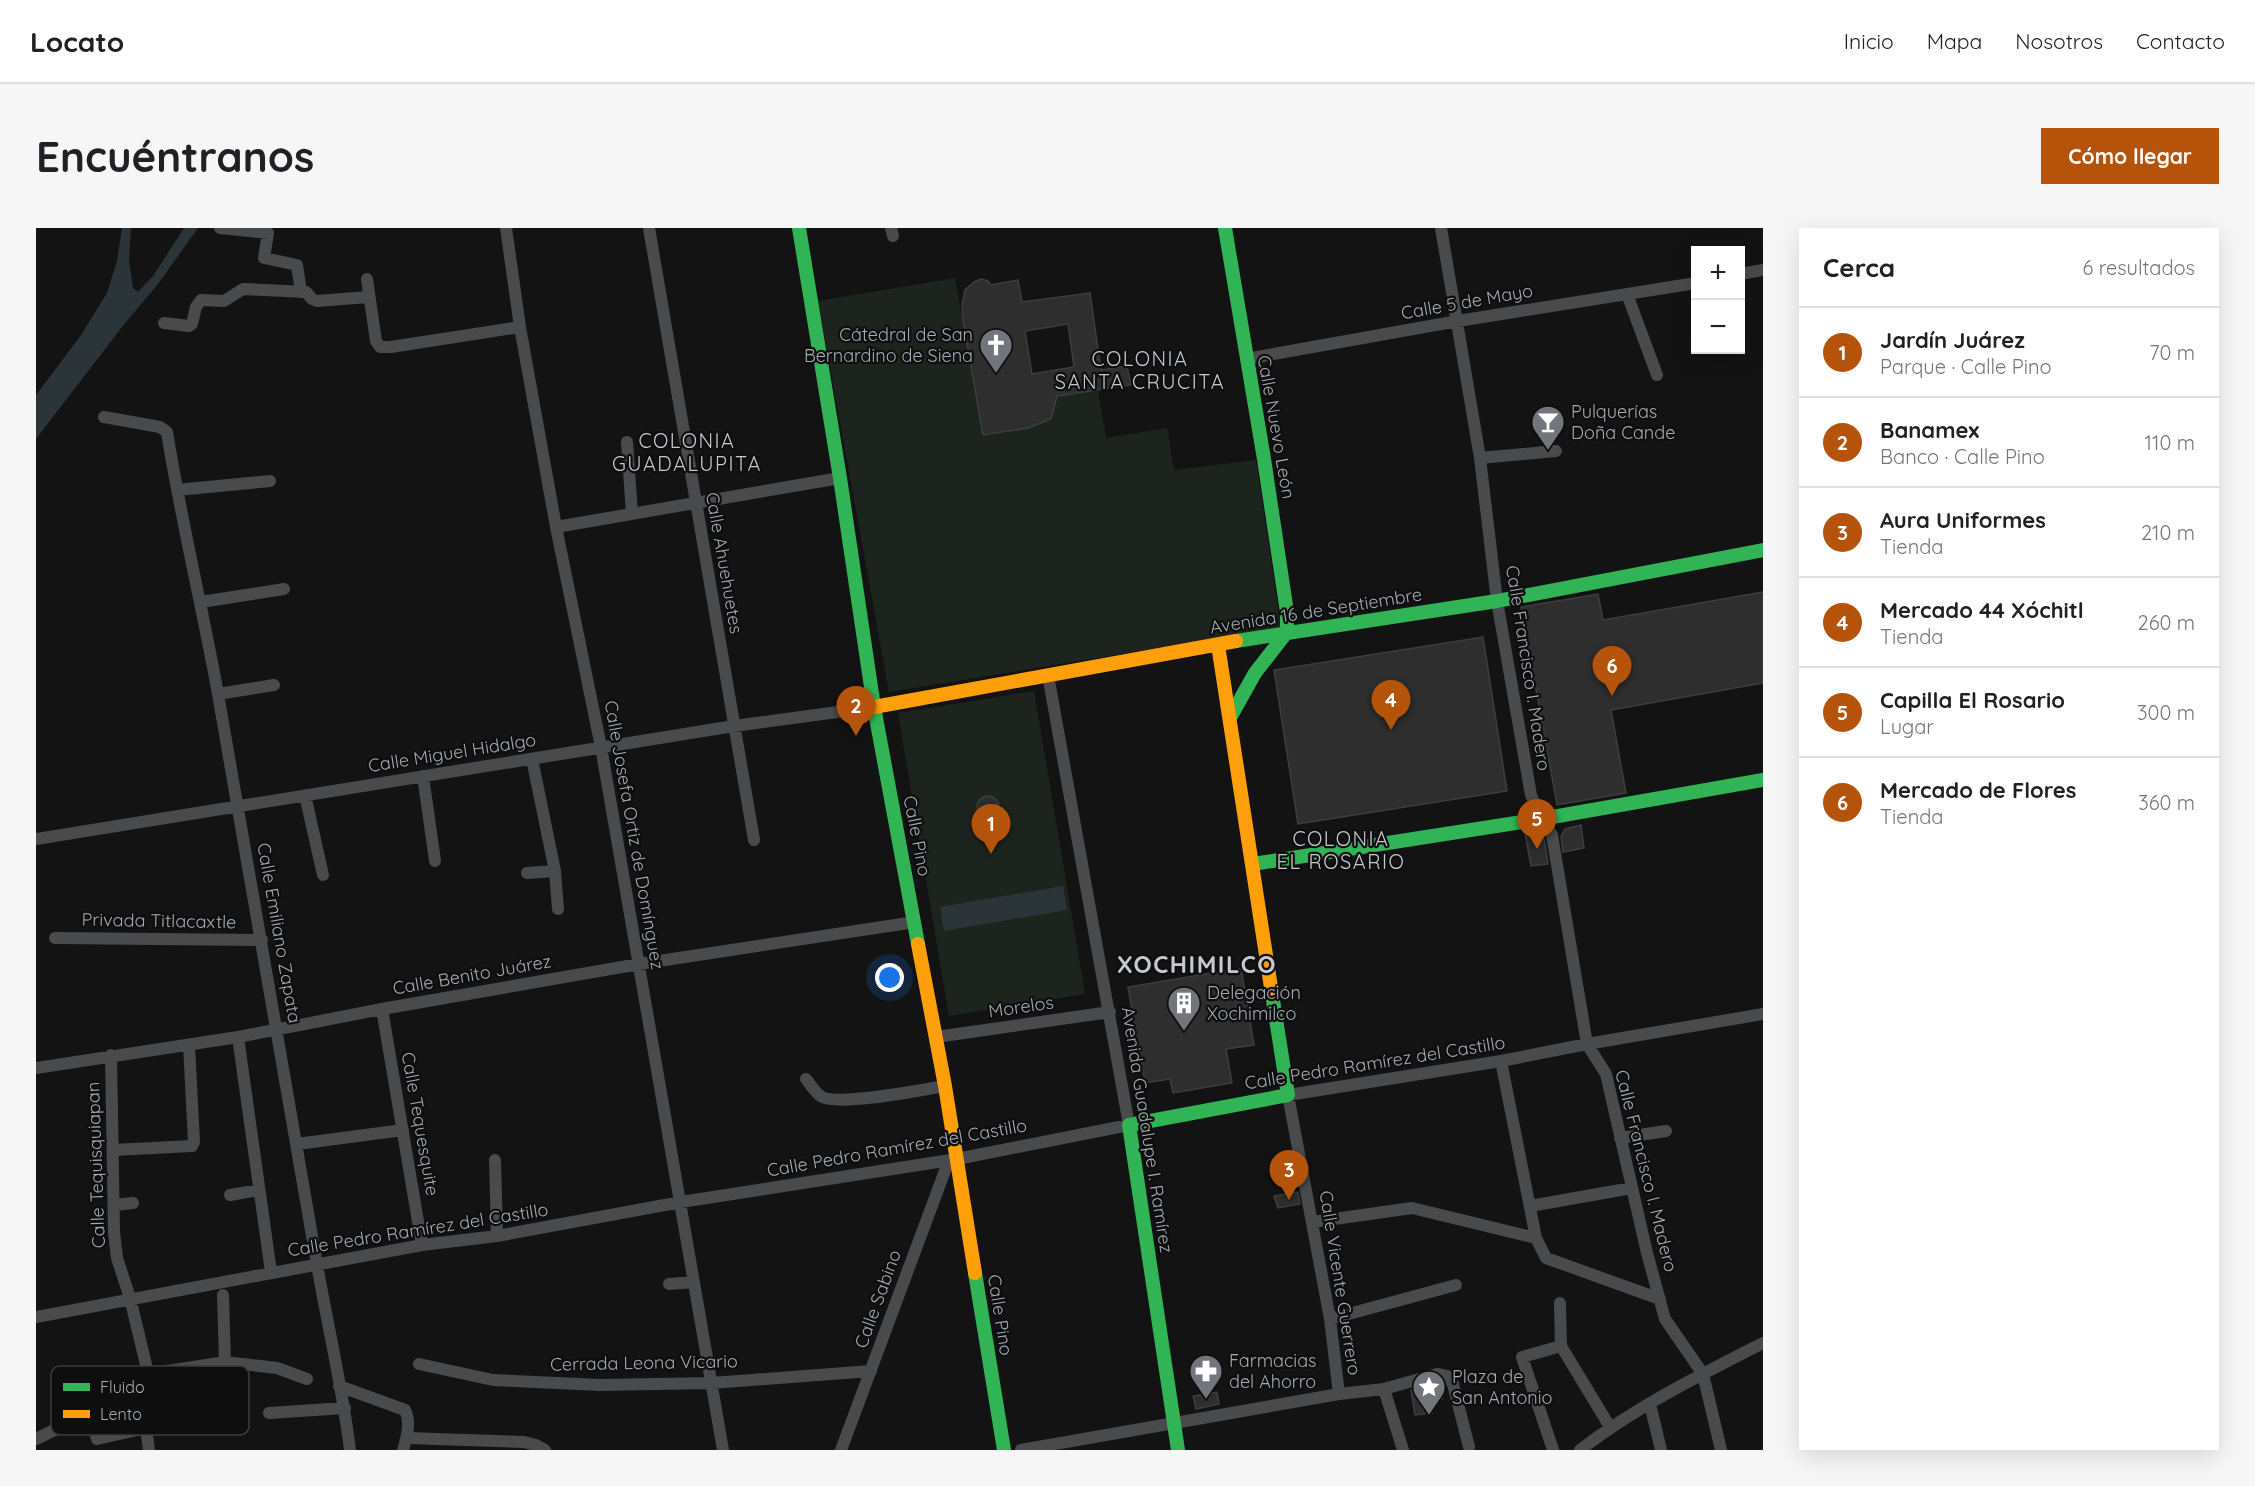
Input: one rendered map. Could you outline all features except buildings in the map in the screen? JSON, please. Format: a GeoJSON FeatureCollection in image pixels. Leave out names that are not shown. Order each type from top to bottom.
{"type":"FeatureCollection","features":[{"type":"Feature","properties":{"kind":"street"},"geometry":{"type":"LineString","coordinates":[[220,228],[268,233],[264,258],[297,265],[301,292]]}},
{"type":"Feature","properties":{"kind":"street","name":"Calle Josefa Ortiz de Domínguez"},"geometry":{"type":"LineString","coordinates":[[506,228],[520,327],[556,526],[601,747],[723,1450]]}},
{"type":"Feature","properties":{"kind":"street","name":"Calle Ahuehuetes"},"geometry":{"type":"LineString","coordinates":[[649,228],[754,840]]}},
{"type":"Feature","properties":{"kind":"street","name":"Calle Pino"},"geometry":{"type":"LineString","coordinates":[[799,228],[840,478],[874,707],[945,1086],[953,1160],[1004,1450]]}},
{"type":"Feature","properties":{"kind":"street","name":"Calle Nuevo León"},"geometry":{"type":"LineString","coordinates":[[1225,228],[1245,359],[1264,459],[1287,612],[1287,632]]}},
{"type":"Feature","properties":{"kind":"street","name":"Calle Francisco I. Madero"},"geometry":{"type":"LineString","coordinates":[[1441,228],[1480,458],[1497,601],[1531,795],[1552,835],[1587,1044],[1606,1074],[1665,1319],[1703,1374]]}},
{"type":"Feature","properties":{"kind":"street"},"geometry":{"type":"LineString","coordinates":[[1745,273],[1763,270]]}},
{"type":"Feature","properties":{"kind":"street"},"geometry":{"type":"LineString","coordinates":[[367,279],[376,341],[380,347],[520,327]]}},
{"type":"Feature","properties":{"kind":"street","name":"Calle 5 de Mayo"},"geometry":{"type":"LineString","coordinates":[[1245,359],[1458,321],[1691,284]]}},
{"type":"Feature","properties":{"kind":"street"},"geometry":{"type":"LineString","coordinates":[[164,323],[189,326],[192,324],[197,303],[201,300],[224,301],[243,289],[309,293],[312,299],[317,301],[368,297]]}},
{"type":"Feature","properties":{"kind":"street"},"geometry":{"type":"LineString","coordinates":[[1627,294],[1657,375]]}},
{"type":"Feature","properties":{"kind":"street","name":"Calle Emiliano Zapata"},"geometry":{"type":"LineString","coordinates":[[104,417],[160,427],[167,432],[218,693],[317,1265],[339,1386],[345,1407],[350,1450]]}},
{"type":"Feature","properties":{"kind":"street"},"geometry":{"type":"LineString","coordinates":[[627,442],[632,514]]}},
{"type":"Feature","properties":{"kind":"street"},"geometry":{"type":"LineString","coordinates":[[1480,458],[1556,452]]}},
{"type":"Feature","properties":{"kind":"street"},"geometry":{"type":"LineString","coordinates":[[556,526],[840,478]]}},
{"type":"Feature","properties":{"kind":"street"},"geometry":{"type":"LineString","coordinates":[[177,490],[270,481]]}},
{"type":"Feature","properties":{"kind":"street","name":"Avenida 16 de Septiembre"},"geometry":{"type":"LineString","coordinates":[[874,707],[1287,632],[1497,601],[1763,550]]}},
{"type":"Feature","properties":{"kind":"street"},"geometry":{"type":"LineString","coordinates":[[201,602],[284,589]]}},
{"type":"Feature","properties":{"kind":"street"},"geometry":{"type":"LineString","coordinates":[[1231,716],[1255,673],[1287,632]]}},
{"type":"Feature","properties":{"kind":"street","name":"Calle Vicente Guerrero"},"geometry":{"type":"LineString","coordinates":[[1218,645],[1231,716],[1288,1095],[1330,1319],[1339,1394]]}},
{"type":"Feature","properties":{"kind":"street","name":"Avenida Guadalupe I. Ramírez"},"geometry":{"type":"LineString","coordinates":[[1048,675],[1129,1125],[1178,1450]]}},
{"type":"Feature","properties":{"kind":"street"},"geometry":{"type":"LineString","coordinates":[[218,693],[274,685]]}},
{"type":"Feature","properties":{"kind":"street","name":"Calle Miguel Hidalgo"},"geometry":{"type":"LineString","coordinates":[[36,839],[734,726],[874,707]]}},
{"type":"Feature","properties":{"kind":"street"},"geometry":{"type":"LineString","coordinates":[[532,759],[555,871],[558,909]]}},
{"type":"Feature","properties":{"kind":"street"},"geometry":{"type":"LineString","coordinates":[[423,776],[435,861]]}},
{"type":"Feature","properties":{"kind":"street"},"geometry":{"type":"LineString","coordinates":[[1253,864],[1542,819],[1763,780]]}},
{"type":"Feature","properties":{"kind":"street"},"geometry":{"type":"LineString","coordinates":[[305,795],[323,875]]}},
{"type":"Feature","properties":{"kind":"street"},"geometry":{"type":"LineString","coordinates":[[527,873],[555,871]]}},
{"type":"Feature","properties":{"kind":"street","name":"Calle Benito Juárez"},"geometry":{"type":"LineString","coordinates":[[36,1068],[238,1037],[639,964],[915,922]]}},
{"type":"Feature","properties":{"kind":"street","name":"Privada Titlacaxtle"},"geometry":{"type":"LineString","coordinates":[[55,938],[262,940]]}},
{"type":"Feature","properties":{"kind":"street","name":"Calle Tequesquite"},"geometry":{"type":"LineString","coordinates":[[382,1009],[422,1245]]}},
{"type":"Feature","properties":{"kind":"street","name":"Morelos"},"geometry":{"type":"LineString","coordinates":[[936,1037],[1110,1012]]}},
{"type":"Feature","properties":{"kind":"street","name":"Calle Pedro Ramírez del Castillo"},"geometry":{"type":"LineString","coordinates":[[36,1317],[422,1245],[497,1236],[681,1202],[953,1160],[1288,1095],[1501,1061],[1763,1014]]}},
{"type":"Feature","properties":{"kind":"street"},"geometry":{"type":"LineString","coordinates":[[238,1037],[270,1272]]}},
{"type":"Feature","properties":{"kind":"street"},"geometry":{"type":"LineString","coordinates":[[113,1150],[192,1146],[194,1142],[189,1045]]}},
{"type":"Feature","properties":{"kind":"street","name":"Calle Tequisquiapan"},"geometry":{"type":"LineString","coordinates":[[111,1055],[114,1232],[117,1258],[130,1298],[146,1366]]}},
{"type":"Feature","properties":{"kind":"street"},"geometry":{"type":"LineString","coordinates":[[1501,1061],[1536,1238],[1546,1258],[1660,1299]]}},
{"type":"Feature","properties":{"kind":"street"},"geometry":{"type":"LineString","coordinates":[[806,1079],[820,1096],[836,1100],[884,1096],[945,1086]]}},
{"type":"Feature","properties":{"kind":"street"},"geometry":{"type":"LineString","coordinates":[[297,1144],[403,1130]]}},
{"type":"Feature","properties":{"kind":"street"},"geometry":{"type":"LineString","coordinates":[[1620,1138],[1666,1131]]}},
{"type":"Feature","properties":{"kind":"street"},"geometry":{"type":"LineString","coordinates":[[495,1160],[497,1236]]}},
{"type":"Feature","properties":{"kind":"street","name":"Calle Sabino"},"geometry":{"type":"LineString","coordinates":[[841,1450],[953,1160]]}},
{"type":"Feature","properties":{"kind":"street"},"geometry":{"type":"LineString","coordinates":[[1530,1206],[1632,1188]]}},
{"type":"Feature","properties":{"kind":"street"},"geometry":{"type":"LineString","coordinates":[[230,1195],[259,1190]]}},
{"type":"Feature","properties":{"kind":"street"},"geometry":{"type":"LineString","coordinates":[[114,1205],[133,1203]]}},
{"type":"Feature","properties":{"kind":"street"},"geometry":{"type":"LineString","coordinates":[[1313,1222],[1412,1208],[1536,1238]]}},
{"type":"Feature","properties":{"kind":"street"},"geometry":{"type":"LineString","coordinates":[[669,1284],[694,1282]]}},
{"type":"Feature","properties":{"kind":"street"},"geometry":{"type":"LineString","coordinates":[[1330,1319],[1456,1285]]}},
{"type":"Feature","properties":{"kind":"street"},"geometry":{"type":"LineString","coordinates":[[224,1295],[225,1362]]}},
{"type":"Feature","properties":{"kind":"street"},"geometry":{"type":"LineString","coordinates":[[1560,1303],[1561,1347],[1610,1427]]}},
{"type":"Feature","properties":{"kind":"street"},"geometry":{"type":"LineString","coordinates":[[1580,1450],[1610,1427],[1763,1343]]}},
{"type":"Feature","properties":{"kind":"street"},"geometry":{"type":"LineString","coordinates":[[1553,1450],[1522,1357],[1561,1347]]}},
{"type":"Feature","properties":{"kind":"street"},"geometry":{"type":"LineString","coordinates":[[195,1366],[225,1362],[277,1368],[307,1379]]}},
{"type":"Feature","properties":{"kind":"street","name":"Cerrada Leona Vicario"},"geometry":{"type":"LineString","coordinates":[[419,1364],[493,1380],[600,1384],[712,1383],[871,1371]]}},
{"type":"Feature","properties":{"kind":"street"},"geometry":{"type":"LineString","coordinates":[[1021,1450],[1339,1394],[1384,1389],[1437,1374],[1447,1376],[1454,1384],[1470,1448],[1457,1450]]}},
{"type":"Feature","properties":{"kind":"street"},"geometry":{"type":"LineString","coordinates":[[1703,1374],[1721,1450]]}},
{"type":"Feature","properties":{"kind":"street"},"geometry":{"type":"LineString","coordinates":[[339,1386],[405,1410],[409,1417],[405,1444],[524,1442],[544,1450]]}},
{"type":"Feature","properties":{"kind":"street"},"geometry":{"type":"LineString","coordinates":[[1384,1389],[1403,1450]]}},
{"type":"Feature","properties":{"kind":"street"},"geometry":{"type":"LineString","coordinates":[[1650,1404],[1661,1450]]}},
{"type":"Feature","properties":{"kind":"street"},"geometry":{"type":"LineString","coordinates":[[269,1413],[345,1407]]}},
{"type":"Feature","properties":{"kind":"street"},"geometry":{"type":"LineString","coordinates":[[39,1450],[36,1439],[51,1432]]}},
{"type":"Feature","properties":{"kind":"street"},"geometry":{"type":"LineString","coordinates":[[96,1435],[97,1439],[113,1435]]}},
{"type":"Feature","properties":{"kind":"street"},"geometry":{"type":"LineString","coordinates":[[147,1435],[149,1450]]}},
{"type":"Feature","properties":{"kind":"street"},"geometry":{"type":"LineString","coordinates":[[104,1437],[107,1450]]}},
{"type":"Feature","properties":{"kind":"shaded area"},"geometry":{"type":"Polygon","coordinates":[[[122,228],[131,228],[129,259],[133,288],[138,292],[153,276],[184,228],[198,228],[158,284],[36,439],[36,395],[81,335],[107,293],[117,261],[122,228]]]}},
{"type":"Feature","properties":{"kind":"shaded area"},"geometry":{"type":"Polygon","coordinates":[[[955,278],[983,435],[1028,428],[1050,419],[1057,396],[1098,390],[1106,438],[1167,428],[1174,470],[1256,460],[1281,628],[889,692],[818,301],[955,278]]]}},
{"type":"Feature","properties":{"kind":"shaded area"},"geometry":{"type":"Polygon","coordinates":[[[1034,691],[1085,994],[949,1016],[898,713],[1034,691]]]}},
{"type":"Feature","properties":{"kind":"shaded area"},"geometry":{"type":"Polygon","coordinates":[[[1063,886],[1067,910],[944,931],[940,907],[1063,886]]]}},
{"type":"Feature","properties":{"kind":"traffic: fast"},"geometry":{"type":"LineString","coordinates":[[799,228],[840,478],[874,707],[918,944]]}},
{"type":"Feature","properties":{"kind":"traffic: fast"},"geometry":{"type":"LineString","coordinates":[[1225,228],[1287,612],[1287,632],[1255,673],[1231,716]]}},
{"type":"Feature","properties":{"kind":"traffic: fast"},"geometry":{"type":"LineString","coordinates":[[1236,641],[1497,601],[1763,550]]}},
{"type":"Feature","properties":{"kind":"traffic: fast"},"geometry":{"type":"LineString","coordinates":[[1253,864],[1541,819],[1763,780]]}},
{"type":"Feature","properties":{"kind":"traffic: fast"},"geometry":{"type":"LineString","coordinates":[[1178,1450],[1129,1125],[1288,1095],[1272,994]]}},
{"type":"Feature","properties":{"kind":"traffic: fast"},"geometry":{"type":"LineString","coordinates":[[975,1273],[1004,1450]]}},
{"type":"Feature","properties":{"kind":"traffic: slow"},"geometry":{"type":"LineString","coordinates":[[874,707],[1236,641]]}},
{"type":"Feature","properties":{"kind":"traffic: slow"},"geometry":{"type":"LineString","coordinates":[[1218,645],[1272,994]]}},
{"type":"Feature","properties":{"kind":"traffic: slow"},"geometry":{"type":"LineString","coordinates":[[918,944],[945,1086],[975,1273]]}},
{"type":"Feature","properties":{"kind":"place","name":"Cátedral de San Bernardino de Siena"},"geometry":{"type":"Point","coordinates":[996,374]}},
{"type":"Feature","properties":{"kind":"place","name":"Pulquerías Doña Cande"},"geometry":{"type":"Point","coordinates":[1548,451]}},
{"type":"Feature","properties":{"kind":"place","name":"Mercado de Flores"},"geometry":{"type":"Point","coordinates":[1612,696]}},
{"type":"Feature","properties":{"kind":"place","name":"Mercado 44 Xóchitl"},"geometry":{"type":"Point","coordinates":[1391,730]}},
{"type":"Feature","properties":{"kind":"place","name":"Banamex"},"geometry":{"type":"Point","coordinates":[856,736]}},
{"type":"Feature","properties":{"kind":"place","name":"Capilla El Rosario"},"geometry":{"type":"Point","coordinates":[1537,849]}},
{"type":"Feature","properties":{"kind":"place","name":"Jardín Juárez"},"geometry":{"type":"Point","coordinates":[991,854]}},
{"type":"Feature","properties":{"kind":"place","name":"Delegación Xochimilco"},"geometry":{"type":"Point","coordinates":[1184,1032]}},
{"type":"Feature","properties":{"kind":"place","name":"Aura Uniformes"},"geometry":{"type":"Point","coordinates":[1289,1200]}},
{"type":"Feature","properties":{"kind":"place","name":"Farmacias del Ahorro"},"geometry":{"type":"Point","coordinates":[1206,1400]}},
{"type":"Feature","properties":{"kind":"place","name":"Plaza de San Antonio"},"geometry":{"type":"Point","coordinates":[1429,1416]}},
{"type":"Feature","properties":{"kind":"district","name":"COLONIA SANTA CRUCITA"},"geometry":{"type":"Point","coordinates":[1140,370]}},
{"type":"Feature","properties":{"kind":"district","name":"COLONIA GUADALUPITA"},"geometry":{"type":"Point","coordinates":[687,452]}},
{"type":"Feature","properties":{"kind":"district","name":"COLONIA EL ROSARIO"},"geometry":{"type":"Point","coordinates":[1341,850]}},
{"type":"Feature","properties":{"kind":"district","name":"XOCHIMILCO"},"geometry":{"type":"Point","coordinates":[1197,965]}}]}
